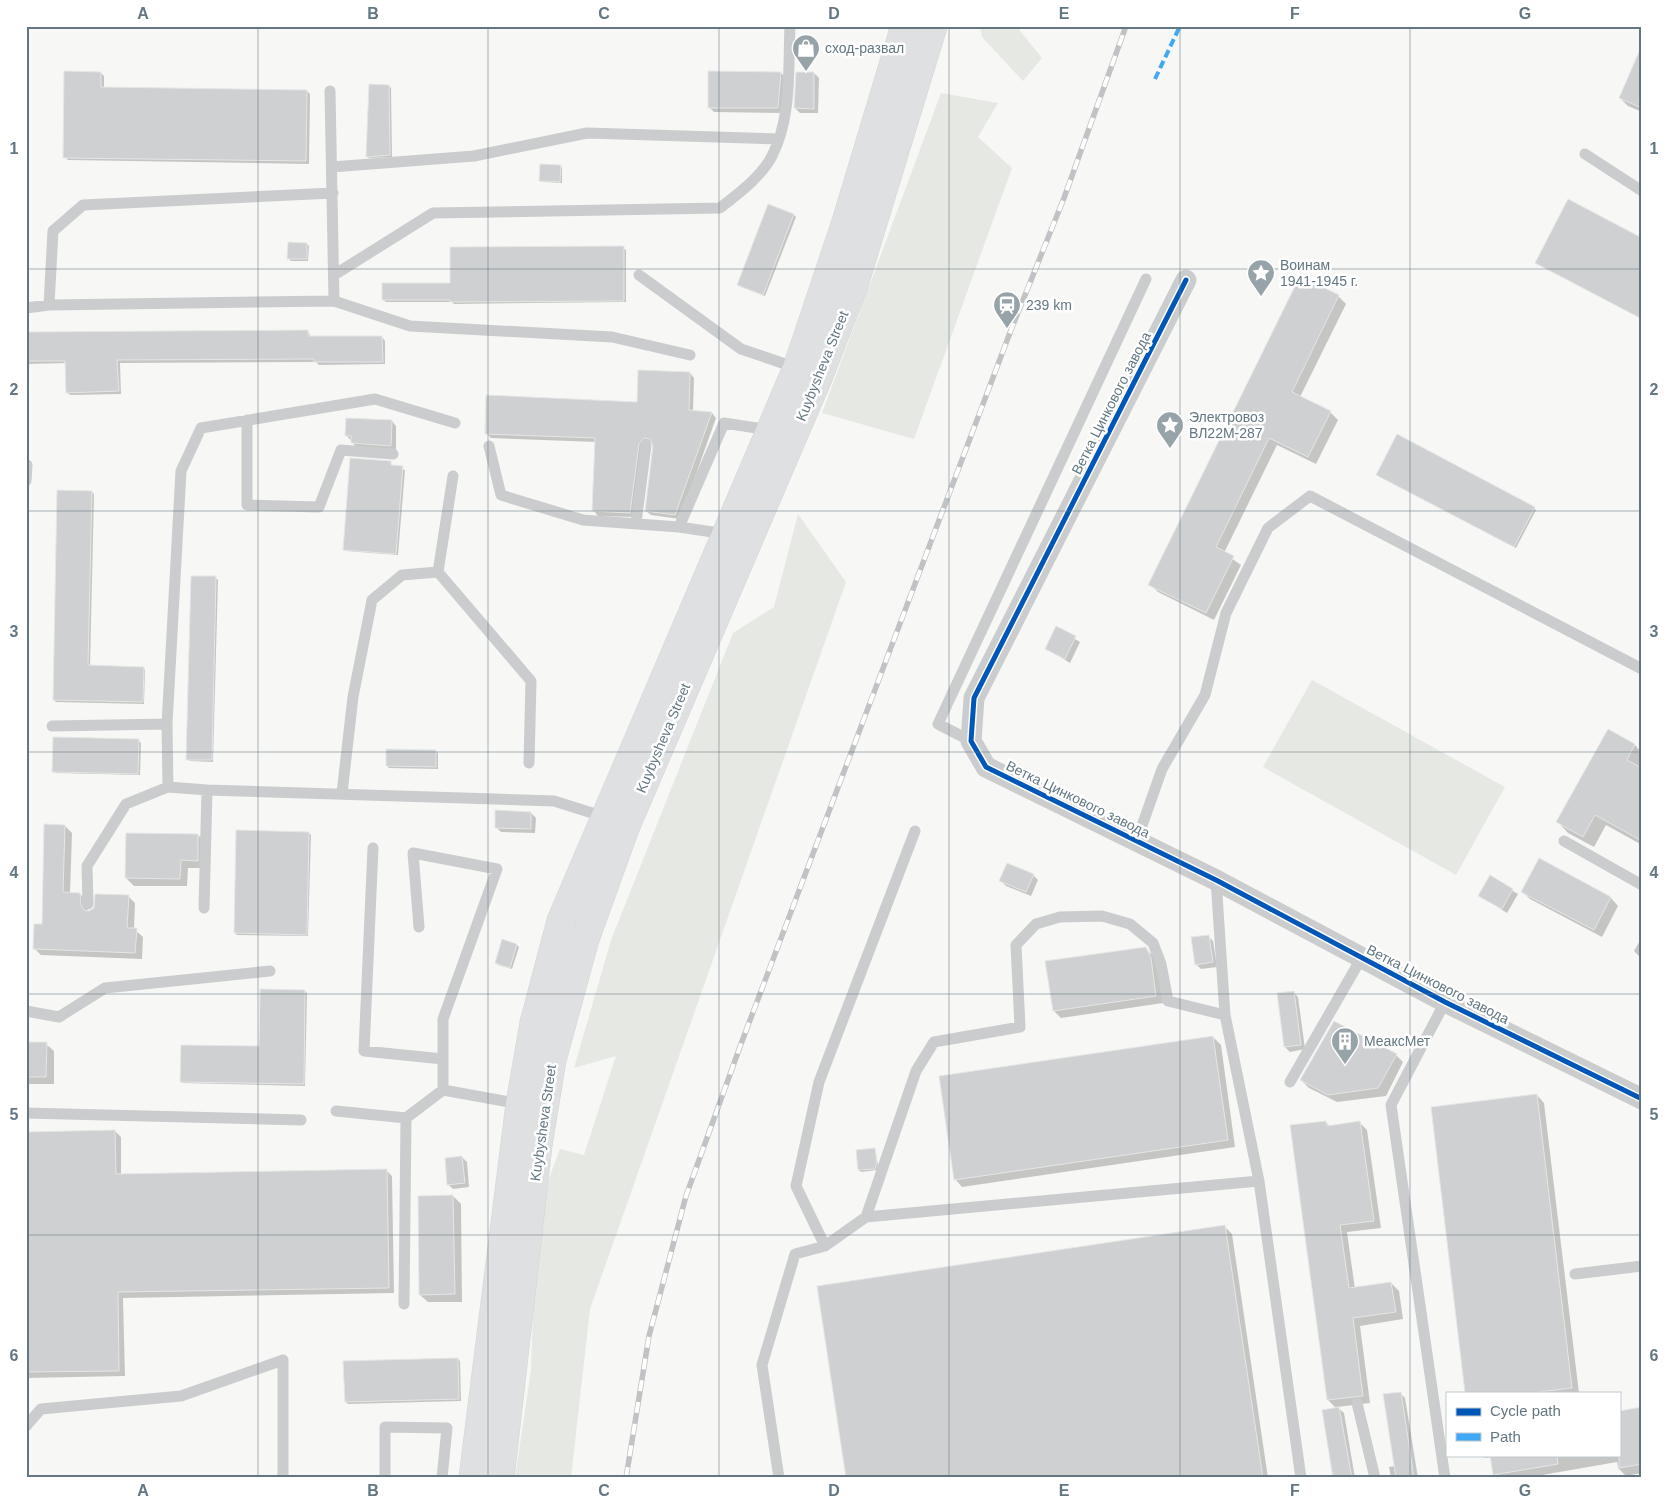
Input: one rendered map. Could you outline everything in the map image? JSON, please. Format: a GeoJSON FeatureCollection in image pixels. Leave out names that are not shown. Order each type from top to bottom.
{"type":"FeatureCollection","features":[{"type":"Feature","properties":{"kind":"main road","name":"Kuybysheva Street"},"geometry":{"type":"LineString","coordinates":[[500,1478],[538,1145],[552,1060],[615,822],[726,534],[797,368],[846,222],[905,26]]}},
{"type":"Feature","properties":{"kind":"main road","name":"Kuybysheva Street"},"geometry":{"type":"LineString","coordinates":[[473,1478],[520,1104],[534,1023],[561,921],[615,822],[818,378],[850,297],[933,26]]}},
{"type":"Feature","properties":{"kind":"street","name":"Ветка Цинкового завода"},"geometry":{"type":"LineString","coordinates":[[1186,280],[974,698],[970,741],[986,767],[1216,880],[1445,1002],[1642,1098]]}},
{"type":"Feature","properties":{"kind":"lane"},"geometry":{"type":"LineString","coordinates":[[334,275],[434,213],[720,208],[749,185],[772,157],[785,124],[790,26]]}},
{"type":"Feature","properties":{"kind":"lane"},"geometry":{"type":"LineString","coordinates":[[330,91],[334,301]]}},
{"type":"Feature","properties":{"kind":"lane"},"geometry":{"type":"LineString","coordinates":[[332,167],[474,156],[587,133],[779,139]]}},
{"type":"Feature","properties":{"kind":"lane"},"geometry":{"type":"LineString","coordinates":[[1585,154],[1642,191]]}},
{"type":"Feature","properties":{"kind":"lane"},"geometry":{"type":"LineString","coordinates":[[49,305],[53,231],[83,205],[333,193]]}},
{"type":"Feature","properties":{"kind":"lane"},"geometry":{"type":"LineString","coordinates":[[639,275],[741,348],[797,368]]}},
{"type":"Feature","properties":{"kind":"lane"},"geometry":{"type":"LineString","coordinates":[[970,741],[938,724],[1146,279]]}},
{"type":"Feature","properties":{"kind":"lane"},"geometry":{"type":"LineString","coordinates":[[26,308],[49,305],[334,301],[410,326],[612,337],[690,355]]}},
{"type":"Feature","properties":{"kind":"lane"},"geometry":{"type":"LineString","coordinates":[[168,787],[167,724],[181,471],[201,428],[375,399],[455,423]]}},
{"type":"Feature","properties":{"kind":"lane"},"geometry":{"type":"LineString","coordinates":[[247,420],[247,505],[318,507],[341,450],[393,454]]}},
{"type":"Feature","properties":{"kind":"lane"},"geometry":{"type":"LineString","coordinates":[[679,527],[724,424],[770,430]]}},
{"type":"Feature","properties":{"kind":"lane"},"geometry":{"type":"LineString","coordinates":[[636,523],[646,445]]}},
{"type":"Feature","properties":{"kind":"lane"},"geometry":{"type":"LineString","coordinates":[[489,446],[501,495],[583,520],[679,527],[726,534]]}},
{"type":"Feature","properties":{"kind":"lane"},"geometry":{"type":"LineString","coordinates":[[26,481],[27,465]]}},
{"type":"Feature","properties":{"kind":"lane"},"geometry":{"type":"LineString","coordinates":[[453,476],[438,572],[531,681],[529,763]]}},
{"type":"Feature","properties":{"kind":"lane"},"geometry":{"type":"LineString","coordinates":[[1136,840],[1162,769],[1205,695],[1226,613],[1268,528],[1310,496],[1642,669]]}},
{"type":"Feature","properties":{"kind":"lane"},"geometry":{"type":"LineString","coordinates":[[342,793],[353,698],[372,600],[402,575],[438,572]]}},
{"type":"Feature","properties":{"kind":"lane"},"geometry":{"type":"LineString","coordinates":[[52,726],[167,724]]}},
{"type":"Feature","properties":{"kind":"lane"},"geometry":{"type":"LineString","coordinates":[[88,904],[87,866],[126,804],[168,787],[207,790],[554,801],[615,822]]}},
{"type":"Feature","properties":{"kind":"lane"},"geometry":{"type":"LineString","coordinates":[[204,908],[207,790]]}},
{"type":"Feature","properties":{"kind":"lane"},"geometry":{"type":"LineString","coordinates":[[825,1246],[796,1186],[820,1082],[914,831]]}},
{"type":"Feature","properties":{"kind":"lane"},"geometry":{"type":"LineString","coordinates":[[1564,841],[1642,885]]}},
{"type":"Feature","properties":{"kind":"lane"},"geometry":{"type":"LineString","coordinates":[[373,848],[364,1051],[443,1060]]}},
{"type":"Feature","properties":{"kind":"lane"},"geometry":{"type":"LineString","coordinates":[[419,927],[413,853],[497,869],[443,1018],[442,1090]]}},
{"type":"Feature","properties":{"kind":"lane"},"geometry":{"type":"LineString","coordinates":[[1216,880],[1225,1015],[1259,1181],[1301,1478]]}},
{"type":"Feature","properties":{"kind":"lane"},"geometry":{"type":"LineString","coordinates":[[866,1217],[916,1071],[934,1042],[1020,1028],[1016,945],[1036,924],[1060,917],[1102,916],[1130,924],[1153,943],[1161,964],[1168,1001],[1225,1015]]}},
{"type":"Feature","properties":{"kind":"lane"},"geometry":{"type":"LineString","coordinates":[[1290,1082],[1362,957]]}},
{"type":"Feature","properties":{"kind":"lane"},"geometry":{"type":"LineString","coordinates":[[26,1011],[59,1017],[105,988],[270,971]]}},
{"type":"Feature","properties":{"kind":"lane"},"geometry":{"type":"LineString","coordinates":[[1445,1002],[1391,1105],[1442,1424],[1445,1478]]}},
{"type":"Feature","properties":{"kind":"lane"},"geometry":{"type":"LineString","coordinates":[[336,1111],[406,1118],[442,1090],[520,1104]]}},
{"type":"Feature","properties":{"kind":"lane"},"geometry":{"type":"LineString","coordinates":[[26,1113],[301,1120]]}},
{"type":"Feature","properties":{"kind":"lane"},"geometry":{"type":"LineString","coordinates":[[404,1304],[406,1118]]}},
{"type":"Feature","properties":{"kind":"lane"},"geometry":{"type":"LineString","coordinates":[[779,1478],[762,1366],[795,1254],[825,1246],[866,1217],[1259,1181]]}},
{"type":"Feature","properties":{"kind":"lane"},"geometry":{"type":"LineString","coordinates":[[1575,1274],[1642,1266]]}},
{"type":"Feature","properties":{"kind":"lane"},"geometry":{"type":"LineString","coordinates":[[26,1426],[40,1409],[180,1396],[283,1360],[283,1478]]}},
{"type":"Feature","properties":{"kind":"lane"},"geometry":{"type":"LineString","coordinates":[[1357,1403],[1375,1478]]}},
{"type":"Feature","properties":{"kind":"lane"},"geometry":{"type":"LineString","coordinates":[[384,1478],[385,1427],[448,1428],[442,1478]]}},
{"type":"Feature","properties":{"kind":"shaded area"},"geometry":{"type":"Polygon","coordinates":[[[980,26],[1016,26],[1042,58],[1023,81],[982,37],[980,26]]]}},
{"type":"Feature","properties":{"kind":"shaded area"},"geometry":{"type":"Polygon","coordinates":[[[941,93],[998,103],[978,137],[1012,168],[914,439],[822,413],[941,93]]]}},
{"type":"Feature","properties":{"kind":"shaded area"},"geometry":{"type":"Polygon","coordinates":[[[798,514],[846,582],[590,1309],[571,1478],[515,1478],[531,1370],[536,1213],[560,1149],[584,1155],[616,1056],[574,1068],[611,940],[733,633],[774,607],[798,514]]]}},
{"type":"Feature","properties":{"kind":"shaded area"},"geometry":{"type":"Polygon","coordinates":[[[1312,680],[1505,787],[1456,875],[1263,767],[1312,680]]]}},
{"type":"Feature","properties":{"kind":"building"},"geometry":{"type":"Polygon","coordinates":[[[1642,45],[1642,108],[1619,98],[1642,45]]]}},
{"type":"Feature","properties":{"kind":"building"},"geometry":{"type":"Polygon","coordinates":[[[64,71],[101,72],[101,87],[307,90],[306,161],[63,158],[64,71]]]}},
{"type":"Feature","properties":{"kind":"building"},"geometry":{"type":"Polygon","coordinates":[[[708,71],[781,72],[778,108],[708,108],[708,71]]]}},
{"type":"Feature","properties":{"kind":"building"},"geometry":{"type":"Polygon","coordinates":[[[796,72],[814,72],[814,109],[794,108],[796,72]]]}},
{"type":"Feature","properties":{"kind":"building"},"geometry":{"type":"Polygon","coordinates":[[[369,84],[389,85],[390,155],[366,157],[369,84]]]}},
{"type":"Feature","properties":{"kind":"building"},"geometry":{"type":"Polygon","coordinates":[[[540,164],[561,165],[560,182],[539,181],[540,164]]]}},
{"type":"Feature","properties":{"kind":"building"},"geometry":{"type":"Polygon","coordinates":[[[1568,199],[1642,238],[1642,319],[1535,263],[1568,199]]]}},
{"type":"Feature","properties":{"kind":"building"},"geometry":{"type":"Polygon","coordinates":[[[768,204],[794,214],[763,295],[737,285],[768,204]]]}},
{"type":"Feature","properties":{"kind":"building"},"geometry":{"type":"Polygon","coordinates":[[[288,242],[307,243],[307,259],[287,259],[288,242]]]}},
{"type":"Feature","properties":{"kind":"building"},"geometry":{"type":"Polygon","coordinates":[[[624,246],[624,301],[450,302],[450,300],[382,300],[382,283],[450,283],[450,247],[624,246]]]}},
{"type":"Feature","properties":{"kind":"building"},"geometry":{"type":"Polygon","coordinates":[[[1300,276],[1339,295],[1292,392],[1331,411],[1308,457],[1269,438],[1216,547],[1234,556],[1206,613],[1148,585],[1300,276]]]}},
{"type":"Feature","properties":{"kind":"building"},"geometry":{"type":"Polygon","coordinates":[[[308,330],[308,336],[382,336],[383,362],[314,362],[314,359],[117,360],[119,391],[66,393],[65,361],[26,361],[26,332],[308,330]]]}},
{"type":"Feature","properties":{"kind":"building"},"geometry":{"type":"Polygon","coordinates":[[[638,370],[690,372],[689,410],[712,412],[675,515],[645,511],[653,446],[650,439],[644,438],[639,444],[630,513],[592,511],[595,438],[485,434],[486,395],[637,402],[638,370]]]}},
{"type":"Feature","properties":{"kind":"building"},"geometry":{"type":"Polygon","coordinates":[[[346,418],[392,420],[391,446],[351,443],[351,436],[345,436],[346,418]]]}},
{"type":"Feature","properties":{"kind":"building"},"geometry":{"type":"Polygon","coordinates":[[[1397,434],[1535,507],[1514,547],[1376,475],[1397,434]]]}},
{"type":"Feature","properties":{"kind":"building"},"geometry":{"type":"Polygon","coordinates":[[[350,458],[391,461],[391,465],[403,466],[396,554],[343,550],[350,458]]]}},
{"type":"Feature","properties":{"kind":"building"},"geometry":{"type":"Polygon","coordinates":[[[57,490],[92,491],[88,665],[144,667],[143,702],[53,700],[57,490]]]}},
{"type":"Feature","properties":{"kind":"building"},"geometry":{"type":"Polygon","coordinates":[[[191,576],[216,576],[212,760],[186,760],[191,576]]]}},
{"type":"Feature","properties":{"kind":"building"},"geometry":{"type":"Polygon","coordinates":[[[1056,626],[1076,636],[1065,659],[1045,649],[1056,626]]]}},
{"type":"Feature","properties":{"kind":"building"},"geometry":{"type":"Polygon","coordinates":[[[1608,729],[1635,744],[1627,760],[1642,768],[1642,841],[1595,815],[1583,837],[1556,822],[1608,729]]]}},
{"type":"Feature","properties":{"kind":"building"},"geometry":{"type":"Polygon","coordinates":[[[53,737],[139,739],[138,774],[52,772],[53,737]]]}},
{"type":"Feature","properties":{"kind":"building"},"geometry":{"type":"Polygon","coordinates":[[[386,749],[436,750],[436,767],[386,766],[386,749]]]}},
{"type":"Feature","properties":{"kind":"building"},"geometry":{"type":"Polygon","coordinates":[[[495,810],[531,812],[531,829],[495,828],[495,810]]]}},
{"type":"Feature","properties":{"kind":"building"},"geometry":{"type":"Polygon","coordinates":[[[44,824],[65,825],[63,892],[80,893],[81,905],[84,910],[89,911],[94,908],[95,894],[129,895],[127,928],[137,928],[135,953],[33,949],[34,924],[42,924],[44,824]]]}},
{"type":"Feature","properties":{"kind":"building"},"geometry":{"type":"Polygon","coordinates":[[[236,830],[309,832],[307,935],[234,933],[236,830]]]}},
{"type":"Feature","properties":{"kind":"building"},"geometry":{"type":"Polygon","coordinates":[[[126,833],[198,834],[198,861],[181,860],[180,879],[125,878],[126,833]]]}},
{"type":"Feature","properties":{"kind":"building"},"geometry":{"type":"Polygon","coordinates":[[[1539,858],[1611,897],[1594,930],[1521,892],[1539,858]]]}},
{"type":"Feature","properties":{"kind":"building"},"geometry":{"type":"Polygon","coordinates":[[[1007,863],[1034,874],[1026,892],[999,881],[1007,863]]]}},
{"type":"Feature","properties":{"kind":"building"},"geometry":{"type":"Polygon","coordinates":[[[1490,875],[1513,889],[1502,909],[1478,896],[1490,875]]]}},
{"type":"Feature","properties":{"kind":"building"},"geometry":{"type":"Polygon","coordinates":[[[1209,935],[1213,962],[1195,965],[1191,937],[1209,935]]]}},
{"type":"Feature","properties":{"kind":"building"},"geometry":{"type":"Polygon","coordinates":[[[502,939],[517,944],[510,968],[495,963],[502,939]]]}},
{"type":"Feature","properties":{"kind":"building"},"geometry":{"type":"Polygon","coordinates":[[[1146,947],[1151,958],[1156,996],[1053,1011],[1045,961],[1146,947]]]}},
{"type":"Feature","properties":{"kind":"building"},"geometry":{"type":"Polygon","coordinates":[[[260,989],[305,990],[304,1084],[180,1082],[181,1045],[259,1046],[260,989]]]}},
{"type":"Feature","properties":{"kind":"building"},"geometry":{"type":"Polygon","coordinates":[[[1294,991],[1301,1045],[1284,1047],[1277,993],[1294,991]]]}},
{"type":"Feature","properties":{"kind":"building","name":"МеаксМет"},"geometry":{"type":"Polygon","coordinates":[[[1334,1021],[1397,1054],[1378,1088],[1328,1095],[1300,1080],[1334,1021]]]}},
{"type":"Feature","properties":{"kind":"building"},"geometry":{"type":"Polygon","coordinates":[[[1213,1036],[1228,1140],[954,1180],[939,1076],[1213,1036]]]}},
{"type":"Feature","properties":{"kind":"building"},"geometry":{"type":"Polygon","coordinates":[[[26,1042],[47,1042],[46,1077],[26,1077],[26,1042]]]}},
{"type":"Feature","properties":{"kind":"building"},"geometry":{"type":"Polygon","coordinates":[[[1537,1094],[1572,1388],[1538,1392],[1465,1392],[1431,1107],[1537,1094]]]}},
{"type":"Feature","properties":{"kind":"building"},"geometry":{"type":"Polygon","coordinates":[[[1326,1121],[1327,1126],[1360,1121],[1374,1221],[1340,1225],[1349,1288],[1391,1282],[1396,1312],[1353,1318],[1363,1396],[1327,1400],[1290,1125],[1326,1121]]]}},
{"type":"Feature","properties":{"kind":"building"},"geometry":{"type":"Polygon","coordinates":[[[115,1130],[116,1174],[387,1169],[389,1288],[118,1292],[119,1371],[26,1372],[26,1132],[115,1130]]]}},
{"type":"Feature","properties":{"kind":"building"},"geometry":{"type":"Polygon","coordinates":[[[875,1148],[877,1163],[875,1169],[858,1170],[856,1150],[875,1148]]]}},
{"type":"Feature","properties":{"kind":"building"},"geometry":{"type":"Polygon","coordinates":[[[462,1156],[465,1183],[447,1185],[445,1158],[462,1156]]]}},
{"type":"Feature","properties":{"kind":"building"},"geometry":{"type":"Polygon","coordinates":[[[453,1195],[455,1294],[419,1295],[418,1196],[453,1195]]]}},
{"type":"Feature","properties":{"kind":"building"},"geometry":{"type":"Polygon","coordinates":[[[1225,1225],[1263,1478],[846,1478],[817,1286],[1225,1225]]]}},
{"type":"Feature","properties":{"kind":"building"},"geometry":{"type":"Polygon","coordinates":[[[458,1358],[459,1399],[345,1402],[343,1361],[458,1358]]]}},
{"type":"Feature","properties":{"kind":"building"},"geometry":{"type":"Polygon","coordinates":[[[1401,1392],[1414,1478],[1396,1478],[1383,1394],[1401,1392]]]}},
{"type":"Feature","properties":{"kind":"building"},"geometry":{"type":"Polygon","coordinates":[[[1339,1407],[1352,1478],[1333,1478],[1322,1410],[1339,1407]]]}},
{"type":"Feature","properties":{"kind":"building"},"geometry":{"type":"Polygon","coordinates":[[[1642,1407],[1642,1464],[1619,1468],[1620,1411],[1642,1407]]]}},
{"type":"Feature","properties":{"kind":"building"},"geometry":{"type":"Polygon","coordinates":[[[1490,1456],[1557,1456],[1558,1464],[1493,1475],[1490,1456]]]}},
{"type":"Feature","properties":{"kind":"railway"},"geometry":{"type":"LineString","coordinates":[[626,1478],[649,1336],[686,1196],[741,1044],[1011,330],[1064,198],[1126,26]]}},
{"type":"Feature","properties":{"kind":"marked path"},"geometry":{"type":"LineString","coordinates":[[1155,79],[1180,26]]}},
{"type":"Feature","properties":{"kind":"cycle path"},"geometry":{"type":"LineString","coordinates":[[1186,280],[974,698],[971,741],[986,767],[1216,880],[1445,1002],[1642,1099]]}},
{"type":"Feature","properties":{"kind":"place","name":"сход-развал"},"geometry":{"type":"Point","coordinates":[806,72]}},
{"type":"Feature","properties":{"kind":"place","name":"Воинам 1941-1945 г."},"geometry":{"type":"Point","coordinates":[1261,297]}},
{"type":"Feature","properties":{"kind":"place","name":"239 km"},"geometry":{"type":"Point","coordinates":[1007,329]}},
{"type":"Feature","properties":{"kind":"place","name":"Электровоз ВЛ22М-287"},"geometry":{"type":"Point","coordinates":[1170,449]}},
{"type":"Feature","properties":{"kind":"place","name":"МеаксМет"},"geometry":{"type":"Point","coordinates":[1345,1065]}}]}
